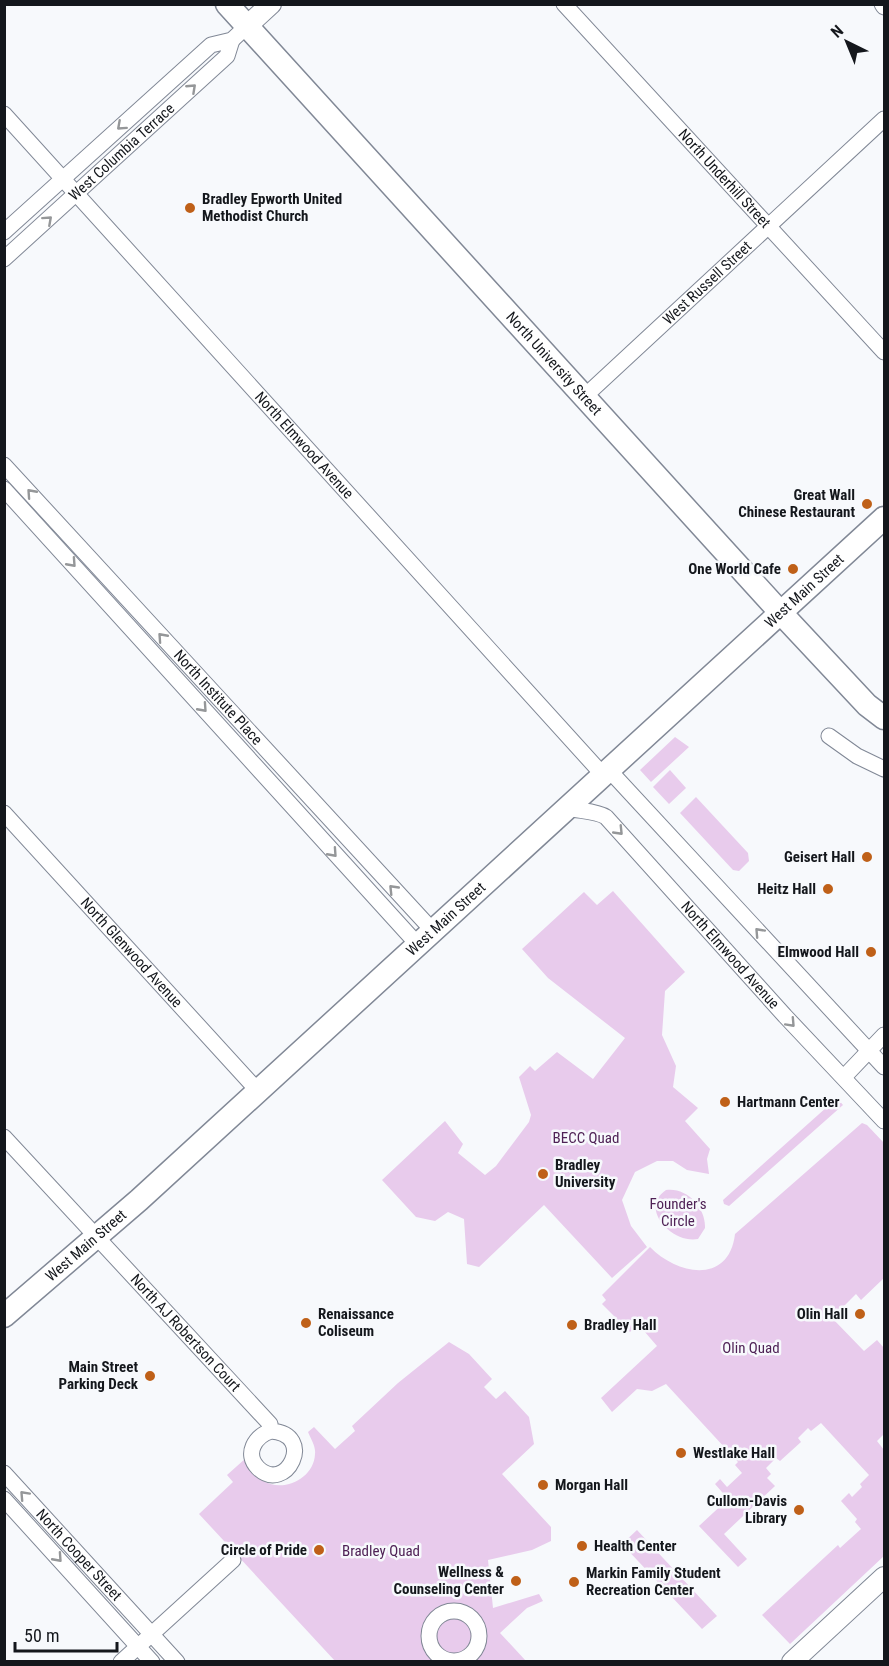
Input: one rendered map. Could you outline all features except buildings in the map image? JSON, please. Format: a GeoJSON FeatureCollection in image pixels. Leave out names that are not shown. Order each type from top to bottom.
{"type":"FeatureCollection","features":[{"type":"Feature","properties":{"kind":"main road","name":"North University Street"},"geometry":{"type":"LineString","coordinates":[[227,4],[239,33],[584,397],[867,705],[885,718]]}},
{"type":"Feature","properties":{"kind":"main road","name":"West Main Street"},"geometry":{"type":"LineString","coordinates":[[4,1316],[97,1238],[426,939],[780,612],[885,519]]}},
{"type":"Feature","properties":{"kind":"street","name":"West Columbia Terrace"},"geometry":{"type":"LineString","coordinates":[[4,259],[226,56],[239,33],[271,4]]}},
{"type":"Feature","properties":{"kind":"street","name":"North Underhill Street"},"geometry":{"type":"LineString","coordinates":[[564,4],[766,227],[885,352]]}},
{"type":"Feature","properties":{"kind":"street","name":"West Columbia Terrace"},"geometry":{"type":"LineString","coordinates":[[4,232],[211,45],[239,33]]}},
{"type":"Feature","properties":{"kind":"street","name":"North Elmwood Avenue"},"geometry":{"type":"LineString","coordinates":[[4,114],[607,773],[884,1065]]}},
{"type":"Feature","properties":{"kind":"street","name":"West Russell Street"},"geometry":{"type":"LineString","coordinates":[[584,397],[885,119]]}},
{"type":"Feature","properties":{"kind":"street","name":"North Institute Place"},"geometry":{"type":"LineString","coordinates":[[4,465],[426,939]]}},
{"type":"Feature","properties":{"kind":"street","name":"North Institute Place"},"geometry":{"type":"LineString","coordinates":[[4,489],[426,939]]}},
{"type":"Feature","properties":{"kind":"street"},"geometry":{"type":"LineString","coordinates":[[829,736],[857,756],[885,769]]}},
{"type":"Feature","properties":{"kind":"street","name":"North Elmwood Avenue"},"geometry":{"type":"LineString","coordinates":[[568,808],[601,813],[606,817],[785,1016],[885,1121]]}},
{"type":"Feature","properties":{"kind":"street","name":"North Glenwood Avenue"},"geometry":{"type":"LineString","coordinates":[[4,813],[258,1091]]}},
{"type":"Feature","properties":{"kind":"street"},"geometry":{"type":"LineString","coordinates":[[844,1077],[885,1035]]}},
{"type":"Feature","properties":{"kind":"street","name":"North AJ Robertson Court"},"geometry":{"type":"LineString","coordinates":[[4,1137],[270,1424],[271,1431]]}},
{"type":"Feature","properties":{"kind":"street","name":"North Cooper Street"},"geometry":{"type":"LineString","coordinates":[[4,1473],[177,1662]]}},
{"type":"Feature","properties":{"kind":"street","name":"North Cooper Street"},"geometry":{"type":"LineString","coordinates":[[4,1499],[152,1662]]}},
{"type":"Feature","properties":{"kind":"street"},"geometry":{"type":"LineString","coordinates":[[121,1662],[232,1560]]}},
{"type":"Feature","properties":{"kind":"street"},"geometry":{"type":"LineString","coordinates":[[792,1662],[885,1577]]}},
{"type":"Feature","properties":{"kind":"green space"},"geometry":{"type":"Polygon","coordinates":[[[675,737],[689,747],[651,782],[640,770],[675,737]]]}},
{"type":"Feature","properties":{"kind":"green space"},"geometry":{"type":"Polygon","coordinates":[[[670,770],[686,788],[669,804],[653,787],[670,770]]]}},
{"type":"Feature","properties":{"kind":"green space"},"geometry":{"type":"Polygon","coordinates":[[[696,797],[748,853],[749,861],[739,871],[733,870],[680,813],[696,797]]]}},
{"type":"Feature","properties":{"kind":"green space","name":"BECC Quad"},"geometry":{"type":"Polygon","coordinates":[[[613,891],[685,972],[665,991],[662,1035],[676,1066],[673,1087],[698,1108],[685,1121],[710,1149],[707,1159],[709,1174],[687,1170],[673,1161],[657,1161],[635,1172],[622,1200],[631,1226],[647,1247],[612,1278],[544,1205],[479,1267],[467,1264],[464,1219],[448,1212],[435,1221],[416,1217],[382,1180],[445,1121],[463,1144],[458,1153],[485,1175],[496,1166],[529,1122],[531,1115],[519,1077],[530,1066],[535,1071],[557,1052],[593,1079],[625,1038],[548,978],[522,949],[584,892],[597,905],[613,891]]]}},
{"type":"Feature","properties":{"kind":"green space"},"geometry":{"type":"Polygon","coordinates":[[[837,1098],[843,1105],[729,1206],[724,1204],[723,1200],[837,1098]]]}},
{"type":"Feature","properties":{"kind":"green space","name":"Olin Quad"},"geometry":{"type":"Polygon","coordinates":[[[862,1123],[867,1125],[884,1143],[884,1278],[861,1300],[856,1294],[832,1318],[864,1351],[877,1340],[884,1348],[884,1434],[877,1441],[884,1450],[884,1556],[790,1644],[762,1615],[838,1545],[840,1548],[861,1529],[855,1522],[857,1519],[841,1501],[849,1493],[852,1497],[869,1475],[821,1423],[811,1431],[808,1428],[798,1438],[801,1442],[780,1461],[776,1458],[766,1468],[771,1474],[767,1478],[775,1486],[724,1534],[747,1559],[738,1567],[699,1526],[728,1499],[715,1484],[720,1479],[727,1487],[742,1473],[735,1465],[738,1462],[666,1384],[652,1391],[637,1389],[612,1412],[601,1398],[657,1346],[638,1324],[630,1332],[602,1304],[606,1300],[602,1295],[650,1247],[661,1257],[687,1269],[713,1268],[723,1261],[731,1250],[735,1234],[862,1123]]]}},
{"type":"Feature","properties":{"kind":"green space","name":"Founder's Circle"},"geometry":{"type":"Polygon","coordinates":[[[666,1190],[688,1195],[699,1206],[705,1228],[698,1239],[679,1236],[662,1224],[657,1215],[656,1206],[658,1198],[666,1190]]]}},
{"type":"Feature","properties":{"kind":"green space","name":"Bradley Quad"},"geometry":{"type":"Polygon","coordinates":[[[449,1342],[469,1354],[492,1379],[484,1387],[496,1399],[505,1391],[529,1417],[534,1444],[502,1474],[551,1527],[551,1541],[532,1550],[488,1560],[493,1608],[539,1594],[543,1601],[527,1608],[500,1633],[526,1661],[335,1661],[199,1514],[233,1482],[227,1475],[246,1458],[257,1476],[270,1484],[287,1485],[296,1482],[309,1471],[313,1463],[314,1446],[308,1432],[314,1427],[335,1449],[355,1431],[352,1426],[398,1383],[449,1342]]]}},
{"type":"Feature","properties":{"kind":"green space"},"geometry":{"type":"Polygon","coordinates":[[[637,1530],[717,1616],[702,1629],[622,1544],[637,1530]]]}},
{"type":"Feature","properties":{"kind":"place","name":"Bradley Epworth United Methodist Church"},"geometry":{"type":"Point","coordinates":[190,208]}},
{"type":"Feature","properties":{"kind":"place","name":"Great Wall Chinese Restaurant"},"geometry":{"type":"Point","coordinates":[867,504]}},
{"type":"Feature","properties":{"kind":"place","name":"One World Cafe"},"geometry":{"type":"Point","coordinates":[793,569]}},
{"type":"Feature","properties":{"kind":"place","name":"Geisert Hall"},"geometry":{"type":"Point","coordinates":[867,857]}},
{"type":"Feature","properties":{"kind":"place","name":"Heitz Hall"},"geometry":{"type":"Point","coordinates":[828,889]}},
{"type":"Feature","properties":{"kind":"place","name":"Elmwood Hall"},"geometry":{"type":"Point","coordinates":[871,952]}},
{"type":"Feature","properties":{"kind":"place","name":"Hartmann Center"},"geometry":{"type":"Point","coordinates":[725,1102]}},
{"type":"Feature","properties":{"kind":"place","name":"Bradley University"},"geometry":{"type":"Point","coordinates":[543,1174]}},
{"type":"Feature","properties":{"kind":"place","name":"Olin Hall"},"geometry":{"type":"Point","coordinates":[860,1314]}},
{"type":"Feature","properties":{"kind":"place","name":"Renaissance Coliseum"},"geometry":{"type":"Point","coordinates":[306,1323]}},
{"type":"Feature","properties":{"kind":"place","name":"Bradley Hall"},"geometry":{"type":"Point","coordinates":[572,1325]}},
{"type":"Feature","properties":{"kind":"place","name":"Main Street Parking Deck"},"geometry":{"type":"Point","coordinates":[150,1376]}},
{"type":"Feature","properties":{"kind":"place","name":"Westlake Hall"},"geometry":{"type":"Point","coordinates":[681,1453]}},
{"type":"Feature","properties":{"kind":"place","name":"Morgan Hall"},"geometry":{"type":"Point","coordinates":[543,1485]}},
{"type":"Feature","properties":{"kind":"place","name":"Cullom-Davis Library"},"geometry":{"type":"Point","coordinates":[799,1510]}},
{"type":"Feature","properties":{"kind":"place","name":"Health Center"},"geometry":{"type":"Point","coordinates":[582,1546]}},
{"type":"Feature","properties":{"kind":"place","name":"Circle of Pride"},"geometry":{"type":"Point","coordinates":[319,1550]}},
{"type":"Feature","properties":{"kind":"place","name":"Wellness & Counseling Center"},"geometry":{"type":"Point","coordinates":[516,1581]}},
{"type":"Feature","properties":{"kind":"place","name":"Markin Family Student Recreation Center"},"geometry":{"type":"Point","coordinates":[574,1582]}}]}
